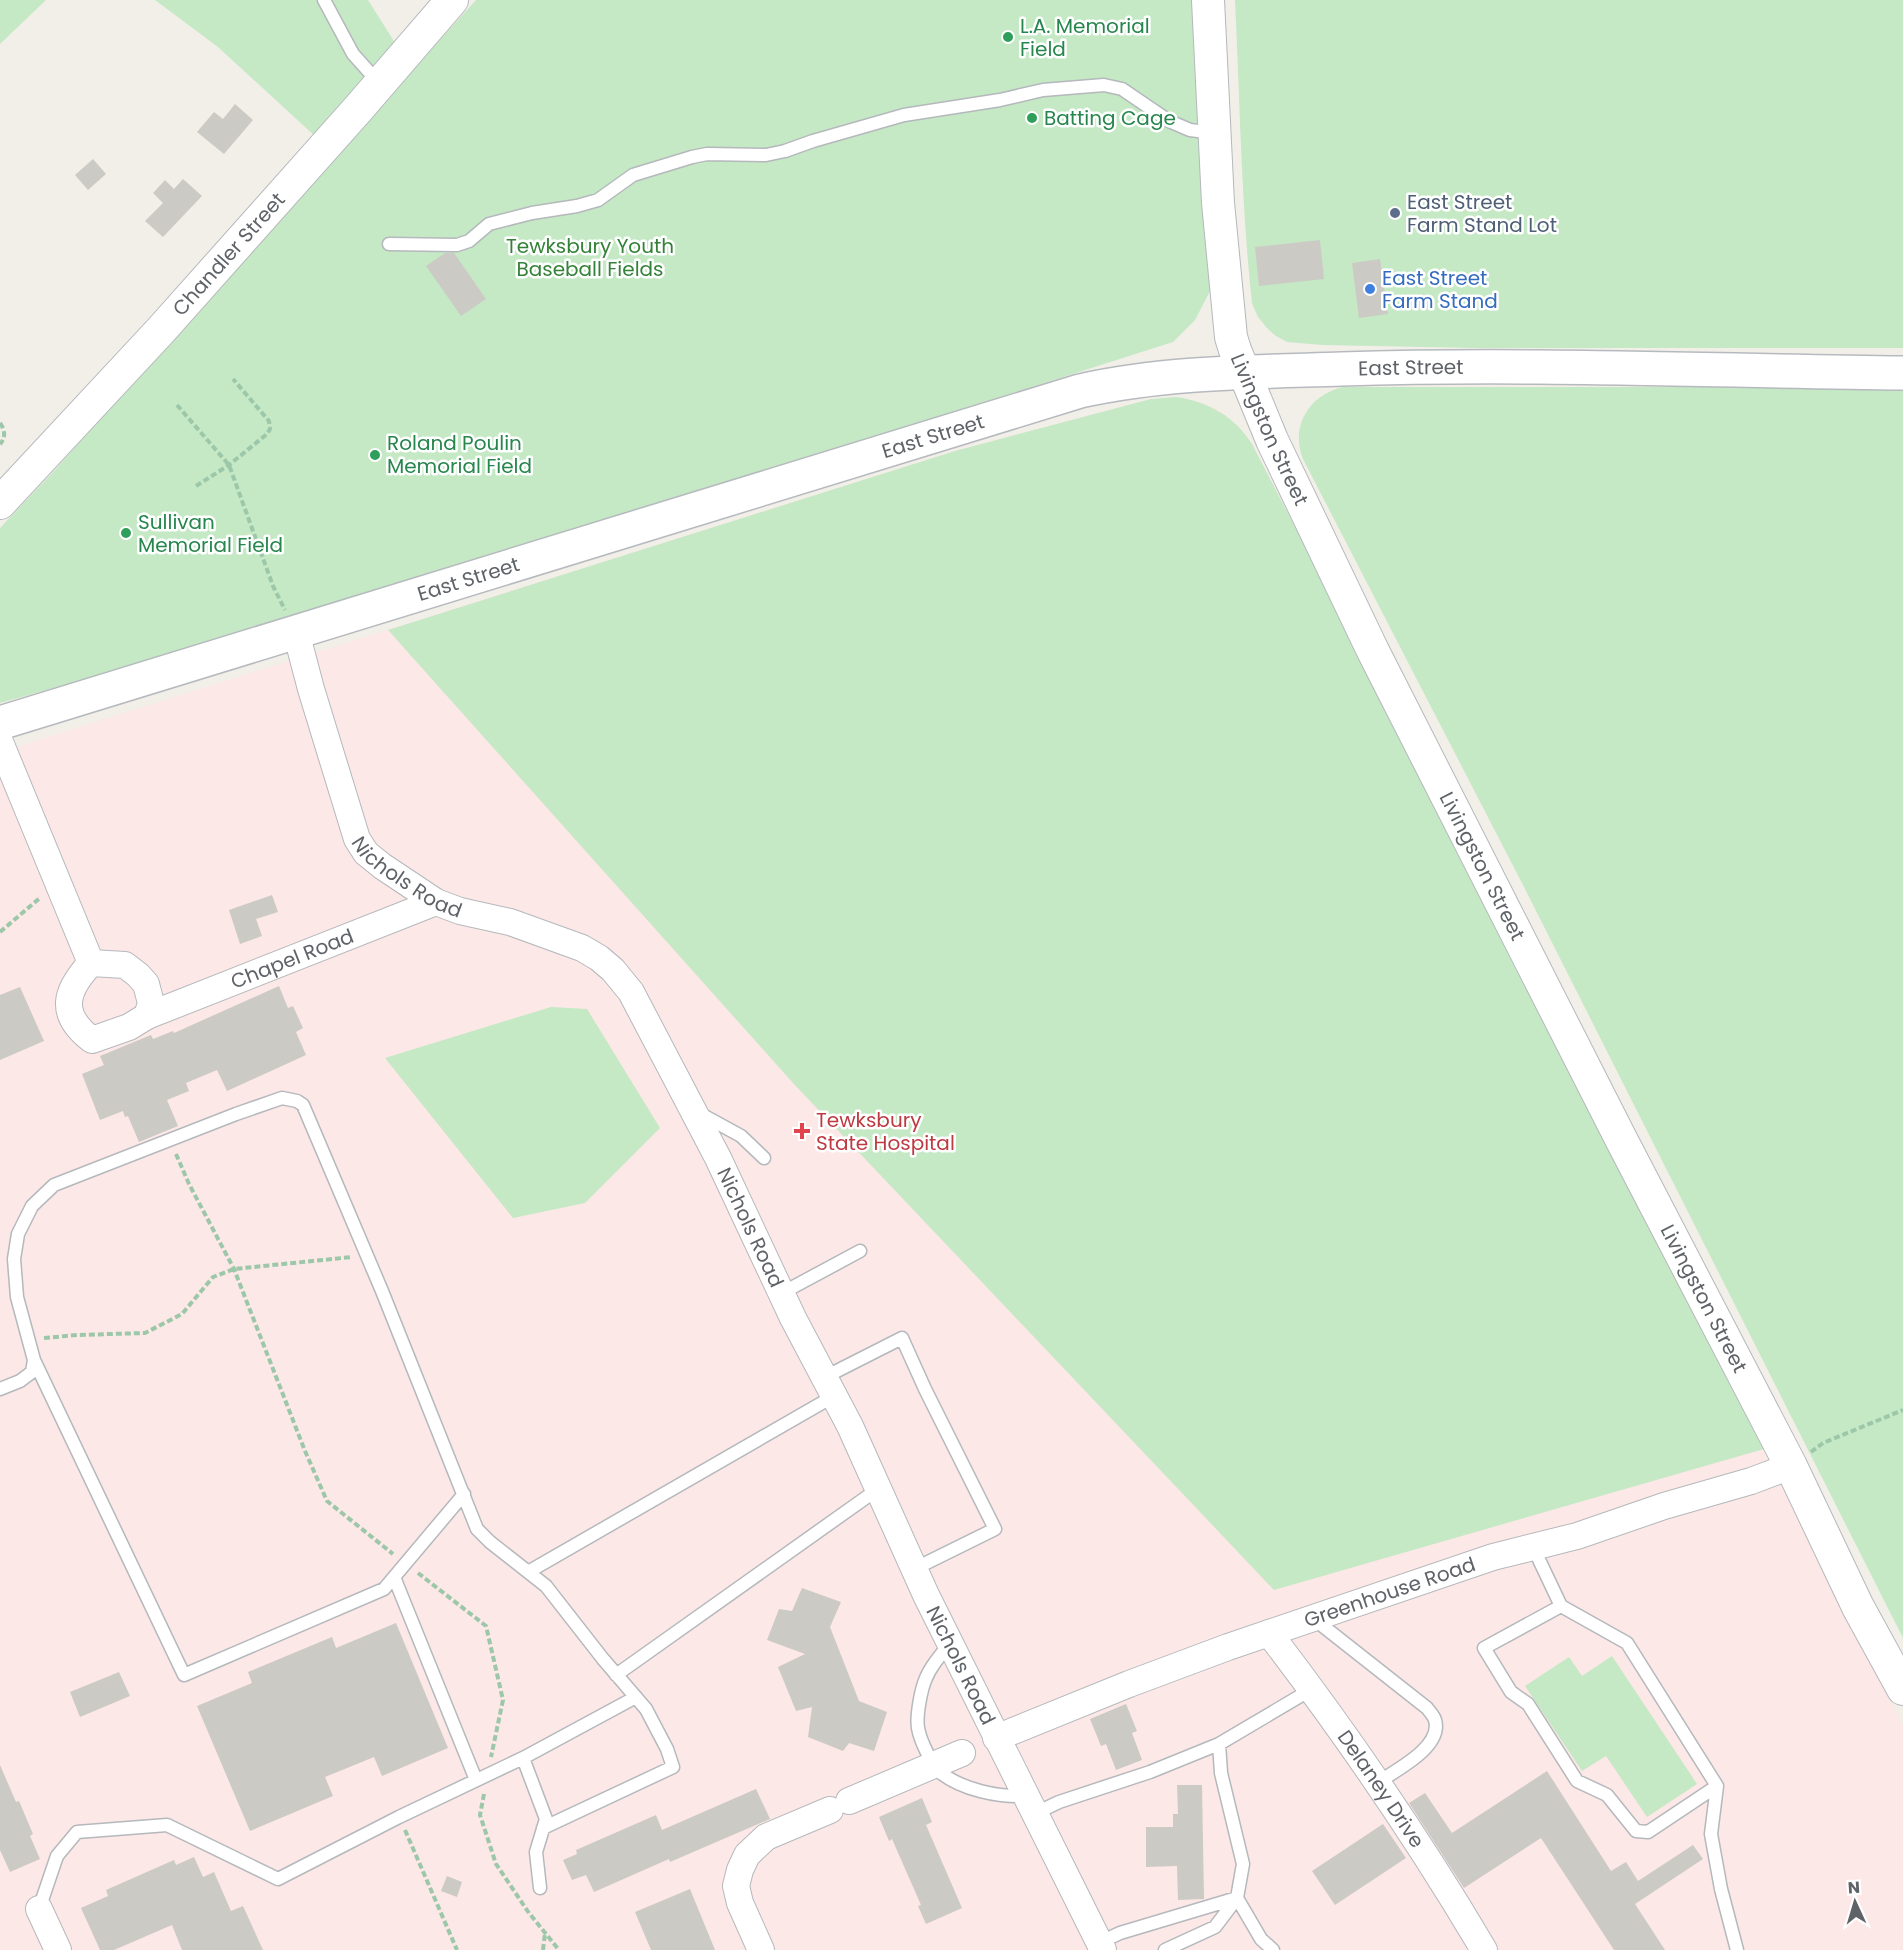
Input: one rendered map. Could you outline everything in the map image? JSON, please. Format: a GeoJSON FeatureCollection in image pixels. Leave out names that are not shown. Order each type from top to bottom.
{"type":"FeatureCollection","features":[{"type":"Feature","properties":{"kind":"main road","name":"East Street"},"geometry":{"type":"LineString","coordinates":[[0,723],[1112,384],[1244,372],[1405,367],[1903,373]]}},
{"type":"Feature","properties":{"kind":"street","name":"Chandler Street"},"geometry":{"type":"LineString","coordinates":[[0,503],[162,329],[452,0]]}},
{"type":"Feature","properties":{"kind":"street","name":"Livingston Street"},"geometry":{"type":"LineString","coordinates":[[1208,0],[1218,203],[1231,337],[1244,372],[1272,440],[1373,651],[1791,1466],[1848,1587],[1903,1689]]}},
{"type":"Feature","properties":{"kind":"street","name":"Nichols Road"},"geometry":{"type":"LineString","coordinates":[[296,632],[311,689],[357,838],[366,853],[436,902],[460,911],[510,922],[582,948],[613,970],[631,992],[693,1109],[830,1387],[914,1569],[1096,1948]]}},
{"type":"Feature","properties":{"kind":"street"},"geometry":{"type":"LineString","coordinates":[[0,742],[91,963],[125,965],[138,975],[146,984],[151,1003],[147,1016]]}},
{"type":"Feature","properties":{"kind":"street","name":"Chapel Road"},"geometry":{"type":"LineString","coordinates":[[91,963],[78,977],[68,996],[69,1013],[79,1030],[92,1040],[436,902]]}},
{"type":"Feature","properties":{"kind":"street","name":"Greenhouse Road"},"geometry":{"type":"LineString","coordinates":[[996,1738],[1228,1647],[1493,1557],[1577,1536],[1665,1506],[1751,1481],[1791,1466]]}},
{"type":"Feature","properties":{"kind":"street","name":"Delaney Drive"},"geometry":{"type":"LineString","coordinates":[[1269,1633],[1312,1689],[1446,1884],[1485,1950]]}},
{"type":"Feature","properties":{"kind":"street"},"geometry":{"type":"LineString","coordinates":[[761,1950],[740,1902],[736,1886],[747,1855],[766,1837],[962,1753]]}},
{"type":"Feature","properties":{"kind":"street"},"geometry":{"type":"LineString","coordinates":[[39,1909],[58,1950]]}},
{"type":"Feature","properties":{"kind":"lane"},"geometry":{"type":"LineString","coordinates":[[324,0],[353,54],[379,84]]}},
{"type":"Feature","properties":{"kind":"lane"},"geometry":{"type":"LineString","coordinates":[[389,244],[457,245],[469,241],[489,224],[598,200],[633,175],[692,157],[707,154],[766,155],[785,152],[813,141],[904,115],[1000,100],[1043,90],[1104,85],[1122,89],[1169,121],[1190,130],[1215,133]]}},
{"type":"Feature","properties":{"kind":"lane"},"geometry":{"type":"LineString","coordinates":[[464,1494],[384,1589],[184,1676],[34,1360],[17,1297],[14,1258],[18,1234],[32,1206],[54,1185],[236,1114],[282,1098],[297,1101],[303,1105],[368,1256],[464,1494],[477,1529],[546,1586],[616,1675],[646,1709],[673,1767],[543,1828]]}},
{"type":"Feature","properties":{"kind":"lane"},"geometry":{"type":"LineString","coordinates":[[693,1109],[741,1136],[764,1158]]}},
{"type":"Feature","properties":{"kind":"lane"},"geometry":{"type":"LineString","coordinates":[[782,1293],[860,1251]]}},
{"type":"Feature","properties":{"kind":"lane"},"geometry":{"type":"LineString","coordinates":[[528,1572],[830,1387],[902,1338],[995,1529],[914,1569]]}},
{"type":"Feature","properties":{"kind":"lane"},"geometry":{"type":"LineString","coordinates":[[0,1389],[20,1381],[32,1372],[34,1360]]}},
{"type":"Feature","properties":{"kind":"lane"},"geometry":{"type":"LineString","coordinates":[[616,1675],[878,1490]]}},
{"type":"Feature","properties":{"kind":"lane"},"geometry":{"type":"LineString","coordinates":[[1533,1547],[1561,1606],[1627,1643],[1717,1786],[1711,1834],[1721,1889],[1737,1950]]}},
{"type":"Feature","properties":{"kind":"lane"},"geometry":{"type":"LineString","coordinates":[[394,1577],[482,1778]]}},
{"type":"Feature","properties":{"kind":"lane"},"geometry":{"type":"LineString","coordinates":[[1561,1606],[1484,1648],[1511,1692],[1528,1704],[1577,1781],[1607,1795],[1636,1831],[1648,1832],[1717,1786]]}},
{"type":"Feature","properties":{"kind":"lane"},"geometry":{"type":"LineString","coordinates":[[1314,1619],[1427,1708],[1435,1720],[1435,1734],[1430,1746],[1377,1783]]}},
{"type":"Feature","properties":{"kind":"lane"},"geometry":{"type":"LineString","coordinates":[[950,1644],[925,1679],[919,1706],[918,1728],[933,1765],[941,1773],[970,1787],[1010,1797],[1029,1805],[1059,1802],[1150,1772],[1219,1744],[1312,1689]]}},
{"type":"Feature","properties":{"kind":"lane"},"geometry":{"type":"LineString","coordinates":[[39,1909],[57,1856],[77,1832],[167,1825],[278,1879],[399,1817],[523,1758],[636,1697]]}},
{"type":"Feature","properties":{"kind":"lane"},"geometry":{"type":"LineString","coordinates":[[1165,1950],[1215,1927],[1237,1898],[1244,1864],[1221,1773],[1219,1744]]}},
{"type":"Feature","properties":{"kind":"lane"},"geometry":{"type":"LineString","coordinates":[[523,1758],[546,1819],[536,1852],[540,1888]]}},
{"type":"Feature","properties":{"kind":"lane"},"geometry":{"type":"LineString","coordinates":[[1096,1948],[1120,1933],[1237,1898]]}},
{"type":"Feature","properties":{"kind":"lane"},"geometry":{"type":"LineString","coordinates":[[1237,1898],[1261,1939],[1273,1950]]}},
{"type":"Feature","properties":{"kind":"path"},"geometry":{"type":"LineString","coordinates":[[196,486],[229,465],[270,429],[269,421],[233,379]]}},
{"type":"Feature","properties":{"kind":"path"},"geometry":{"type":"LineString","coordinates":[[177,405],[229,465],[273,586],[296,632]]}},
{"type":"Feature","properties":{"kind":"path"},"geometry":{"type":"LineString","coordinates":[[0,423],[4,440],[0,444]]}},
{"type":"Feature","properties":{"kind":"path"},"geometry":{"type":"LineString","coordinates":[[0,932],[58,883]]}},
{"type":"Feature","properties":{"kind":"path"},"geometry":{"type":"LineString","coordinates":[[170,1139],[189,1184],[234,1269],[305,1451],[327,1500],[486,1626],[503,1700],[482,1778],[480,1815],[496,1863],[529,1913],[559,1950]]}},
{"type":"Feature","properties":{"kind":"path"},"geometry":{"type":"LineString","coordinates":[[28,1339],[145,1333],[182,1314],[213,1277],[234,1269],[368,1256]]}},
{"type":"Feature","properties":{"kind":"path"},"geometry":{"type":"LineString","coordinates":[[1791,1466],[1823,1443],[1903,1410]]}},
{"type":"Feature","properties":{"kind":"path"},"geometry":{"type":"LineString","coordinates":[[399,1817],[457,1950]]}},
{"type":"Feature","properties":{"kind":"path"},"geometry":{"type":"LineString","coordinates":[[543,1950],[545,1932]]}},
{"type":"Feature","properties":{"kind":"shaded area","name":"Tewksbury State Hospital"},"geometry":{"type":"Polygon","coordinates":[[[1176,397],[1199,402],[1219,410],[1238,426],[1252,444],[1489,902],[1903,1726],[1903,1950],[0,1950],[0,752],[955,451],[1151,399],[1176,397]]]}},
{"type":"Feature","properties":{"kind":"green space"},"geometry":{"type":"Polygon","coordinates":[[[0,0],[46,0],[0,44],[0,0]]]}},
{"type":"Feature","properties":{"kind":"green space"},"geometry":{"type":"Polygon","coordinates":[[[155,0],[368,0],[397,46],[317,138],[218,47],[155,0]]]}},
{"type":"Feature","properties":{"kind":"green space","name":"Tewksbury Youth Baseball Fields"},"geometry":{"type":"Polygon","coordinates":[[[476,0],[1192,0],[1210,291],[1195,320],[1173,342],[314,615],[0,703],[0,528],[55,470],[237,263],[476,0]]]}},
{"type":"Feature","properties":{"kind":"green space"},"geometry":{"type":"Polygon","coordinates":[[[1235,0],[1903,0],[1903,348],[1478,348],[1323,345],[1287,342],[1267,328],[1258,317],[1252,303],[1243,189],[1235,0]]]}},
{"type":"Feature","properties":{"kind":"green space"},"geometry":{"type":"Polygon","coordinates":[[[1343,387],[1903,387],[1903,1638],[1523,885],[1303,459],[1299,435],[1305,414],[1321,397],[1343,387]]]}},
{"type":"Feature","properties":{"kind":"green space","name":"Tewksbury State Hospital"},"geometry":{"type":"Polygon","coordinates":[[[1176,397],[1188,399],[1220,412],[1245,434],[1252,444],[1489,902],[1764,1449],[1274,1590],[793,1083],[388,630],[955,451],[1151,399],[1176,397]]]}},
{"type":"Feature","properties":{"kind":"green space"},"geometry":{"type":"Polygon","coordinates":[[[551,1007],[587,1009],[660,1128],[585,1203],[513,1218],[385,1058],[551,1007]]]}},
{"type":"Feature","properties":{"kind":"green space"},"geometry":{"type":"Polygon","coordinates":[[[1612,1656],[1697,1784],[1647,1817],[1606,1756],[1582,1771],[1525,1686],[1569,1657],[1582,1676],[1612,1656]]]}},
{"type":"Feature","properties":{"kind":"building"},"geometry":{"type":"Polygon","coordinates":[[[235,104],[253,120],[224,154],[197,132],[214,112],[223,119],[235,104]]]}},
{"type":"Feature","properties":{"kind":"building"},"geometry":{"type":"Polygon","coordinates":[[[93,159],[106,174],[88,190],[75,175],[93,159]]]}},
{"type":"Feature","properties":{"kind":"building"},"geometry":{"type":"Polygon","coordinates":[[[183,179],[202,196],[163,237],[145,221],[163,203],[153,193],[165,180],[174,189],[183,179]]]}},
{"type":"Feature","properties":{"kind":"building"},"geometry":{"type":"Polygon","coordinates":[[[1320,240],[1324,279],[1259,286],[1255,247],[1320,240]]]}},
{"type":"Feature","properties":{"kind":"building"},"geometry":{"type":"Polygon","coordinates":[[[445,253],[454,253],[486,299],[461,316],[426,266],[445,253]]]}},
{"type":"Feature","properties":{"kind":"building","name":"East Street Farm Stand"},"geometry":{"type":"Polygon","coordinates":[[[1380,259],[1388,314],[1359,318],[1352,263],[1380,259]]]}},
{"type":"Feature","properties":{"kind":"building"},"geometry":{"type":"Polygon","coordinates":[[[272,895],[278,912],[256,919],[262,936],[240,944],[229,910],[272,895]]]}},
{"type":"Feature","properties":{"kind":"building"},"geometry":{"type":"Polygon","coordinates":[[[279,986],[288,1008],[293,1006],[303,1028],[296,1032],[306,1055],[227,1091],[217,1070],[186,1083],[189,1091],[167,1100],[178,1126],[139,1142],[128,1116],[125,1117],[123,1111],[100,1120],[82,1074],[104,1065],[100,1056],[151,1035],[153,1039],[173,1031],[174,1033],[279,986]]]}},
{"type":"Feature","properties":{"kind":"building"},"geometry":{"type":"Polygon","coordinates":[[[20,987],[44,1041],[0,1060],[0,995],[20,987]]]}},
{"type":"Feature","properties":{"kind":"building"},"geometry":{"type":"Polygon","coordinates":[[[802,1588],[841,1602],[830,1627],[859,1701],[887,1712],[874,1751],[849,1743],[843,1751],[808,1737],[812,1707],[796,1711],[778,1667],[805,1654],[767,1640],[779,1609],[792,1611],[802,1588]]]}},
{"type":"Feature","properties":{"kind":"building"},"geometry":{"type":"Polygon","coordinates":[[[396,1623],[448,1748],[382,1776],[374,1757],[325,1777],[333,1796],[250,1831],[197,1706],[252,1683],[248,1672],[332,1637],[336,1648],[396,1623]]]}},
{"type":"Feature","properties":{"kind":"building"},"geometry":{"type":"Polygon","coordinates":[[[119,1672],[130,1696],[80,1717],[70,1692],[119,1672]]]}},
{"type":"Feature","properties":{"kind":"building"},"geometry":{"type":"Polygon","coordinates":[[[1126,1704],[1137,1731],[1132,1733],[1142,1760],[1116,1770],[1106,1744],[1101,1746],[1090,1719],[1126,1704]]]}},
{"type":"Feature","properties":{"kind":"building"},"geometry":{"type":"Polygon","coordinates":[[[0,1765],[16,1802],[19,1801],[33,1834],[30,1836],[40,1859],[10,1872],[0,1850],[0,1765]]]}},
{"type":"Feature","properties":{"kind":"building"},"geometry":{"type":"Polygon","coordinates":[[[1547,1771],[1611,1871],[1626,1862],[1638,1881],[1693,1845],[1703,1859],[1635,1904],[1665,1950],[1614,1950],[1541,1838],[1464,1888],[1409,1803],[1425,1793],[1452,1833],[1547,1771]]]}},
{"type":"Feature","properties":{"kind":"building"},"geometry":{"type":"Polygon","coordinates":[[[1177,1785],[1202,1785],[1204,1899],[1178,1900],[1177,1866],[1146,1867],[1146,1827],[1173,1827],[1173,1814],[1178,1814],[1177,1785]]]}},
{"type":"Feature","properties":{"kind":"building"},"geometry":{"type":"Polygon","coordinates":[[[756,1789],[770,1819],[594,1892],[586,1875],[572,1880],[563,1860],[577,1854],[576,1850],[656,1815],[662,1830],[756,1789]]]}},
{"type":"Feature","properties":{"kind":"building"},"geometry":{"type":"Polygon","coordinates":[[[922,1798],[932,1822],[926,1825],[962,1908],[926,1924],[918,1906],[921,1905],[892,1839],[889,1841],[879,1817],[922,1798]]]}},
{"type":"Feature","properties":{"kind":"building"},"geometry":{"type":"Polygon","coordinates":[[[1383,1824],[1406,1858],[1335,1905],[1312,1871],[1383,1824]]]}},
{"type":"Feature","properties":{"kind":"building"},"geometry":{"type":"Polygon","coordinates":[[[194,1857],[203,1877],[214,1872],[231,1911],[243,1906],[263,1950],[182,1950],[172,1925],[114,1950],[100,1950],[81,1908],[108,1896],[106,1890],[174,1860],[176,1865],[194,1857]]]}},
{"type":"Feature","properties":{"kind":"building"},"geometry":{"type":"Polygon","coordinates":[[[447,1876],[462,1882],[457,1897],[441,1891],[447,1876]]]}},
{"type":"Feature","properties":{"kind":"building"},"geometry":{"type":"Polygon","coordinates":[[[690,1889],[715,1950],[651,1950],[635,1912],[690,1889]]]}},
{"type":"Feature","properties":{"kind":"place","name":"L.A. Memorial Field"},"geometry":{"type":"Point","coordinates":[1008,37]}},
{"type":"Feature","properties":{"kind":"place","name":"Batting Cage"},"geometry":{"type":"Point","coordinates":[1032,118]}},
{"type":"Feature","properties":{"kind":"place","name":"East Street Farm Stand Lot"},"geometry":{"type":"Point","coordinates":[1395,213]}},
{"type":"Feature","properties":{"kind":"place","name":"East Street Farm Stand"},"geometry":{"type":"Point","coordinates":[1370,289]}},
{"type":"Feature","properties":{"kind":"place","name":"Roland Poulin Memorial Field"},"geometry":{"type":"Point","coordinates":[375,455]}},
{"type":"Feature","properties":{"kind":"place","name":"Sullivan Memorial Field"},"geometry":{"type":"Point","coordinates":[126,533]}},
{"type":"Feature","properties":{"kind":"place","name":"Tewksbury State Hospital"},"geometry":{"type":"Point","coordinates":[802,1131]}}]}
